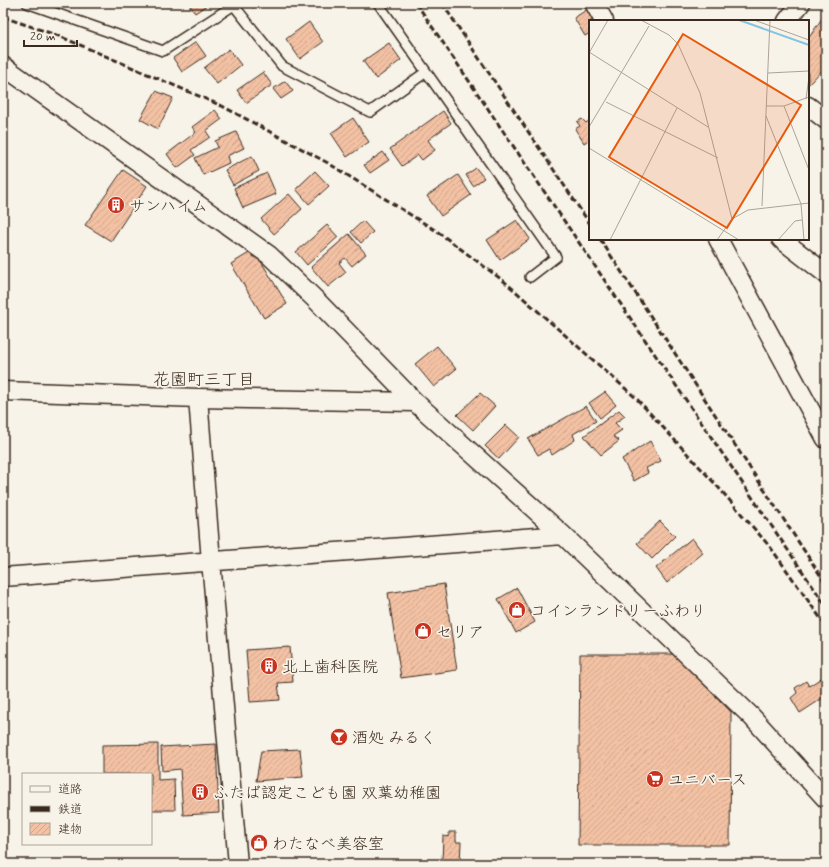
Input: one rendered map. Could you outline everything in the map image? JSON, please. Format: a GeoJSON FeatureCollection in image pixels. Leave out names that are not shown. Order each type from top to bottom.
{"type":"FeatureCollection","features":[{"type":"Feature","properties":{"kind":"street"},"geometry":{"type":"LineString","coordinates":[[594,3],[603,20]]}},
{"type":"Feature","properties":{"kind":"street"},"geometry":{"type":"LineString","coordinates":[[789,20],[801,3]]}},
{"type":"Feature","properties":{"kind":"street"},"geometry":{"type":"LineString","coordinates":[[3,66],[269,255],[316,300],[416,402],[563,535],[752,717],[826,799]]}},
{"type":"Feature","properties":{"kind":"street"},"geometry":{"type":"LineString","coordinates":[[809,107],[826,120]]}},
{"type":"Feature","properties":{"kind":"street"},"geometry":{"type":"LineString","coordinates":[[719,240],[826,439]]}},
{"type":"Feature","properties":{"kind":"street"},"geometry":{"type":"LineString","coordinates":[[782,240],[826,274]]}},
{"type":"Feature","properties":{"kind":"street"},"geometry":{"type":"LineString","coordinates":[[3,391],[198,398],[416,402]]}},
{"type":"Feature","properties":{"kind":"street"},"geometry":{"type":"LineString","coordinates":[[198,398],[238,864]]}},
{"type":"Feature","properties":{"kind":"street"},"geometry":{"type":"LineString","coordinates":[[3,577],[563,535]]}},
{"type":"Feature","properties":{"kind":"lane"},"geometry":{"type":"LineString","coordinates":[[27,3],[163,51],[233,4],[282,66],[370,112],[426,72]]}},
{"type":"Feature","properties":{"kind":"lane"},"geometry":{"type":"LineString","coordinates":[[378,3],[556,257],[530,277]]}},
{"type":"Feature","properties":{"kind":"building"},"geometry":{"type":"Polygon","coordinates":[[[121,3],[172,3],[172,6],[121,5],[121,3]]]}},
{"type":"Feature","properties":{"kind":"building"},"geometry":{"type":"Polygon","coordinates":[[[188,3],[210,3],[195,13],[188,3]]]}},
{"type":"Feature","properties":{"kind":"building"},"geometry":{"type":"Polygon","coordinates":[[[249,3],[260,3],[253,8],[249,3]]]}},
{"type":"Feature","properties":{"kind":"building"},"geometry":{"type":"Polygon","coordinates":[[[597,3],[608,20],[589,20],[589,34],[585,36],[574,18],[597,3]]]}},
{"type":"Feature","properties":{"kind":"building"},"geometry":{"type":"Polygon","coordinates":[[[825,14],[826,66],[809,84],[809,38],[825,14]]]}},
{"type":"Feature","properties":{"kind":"building"},"geometry":{"type":"Polygon","coordinates":[[[309,22],[323,42],[300,59],[286,39],[309,22]]]}},
{"type":"Feature","properties":{"kind":"building"},"geometry":{"type":"Polygon","coordinates":[[[196,42],[206,56],[182,72],[173,58],[196,42]]]}},
{"type":"Feature","properties":{"kind":"building"},"geometry":{"type":"Polygon","coordinates":[[[389,43],[401,60],[376,79],[363,61],[389,43]]]}},
{"type":"Feature","properties":{"kind":"building"},"geometry":{"type":"Polygon","coordinates":[[[229,49],[241,65],[217,84],[204,68],[229,49]]]}},
{"type":"Feature","properties":{"kind":"building"},"geometry":{"type":"Polygon","coordinates":[[[263,72],[272,85],[246,103],[237,90],[263,72]]]}},
{"type":"Feature","properties":{"kind":"building"},"geometry":{"type":"Polygon","coordinates":[[[285,81],[293,91],[281,99],[273,89],[285,81]]]}},
{"type":"Feature","properties":{"kind":"building"},"geometry":{"type":"Polygon","coordinates":[[[156,91],[173,98],[158,129],[140,119],[156,91]]]}},
{"type":"Feature","properties":{"kind":"building"},"geometry":{"type":"Polygon","coordinates":[[[215,110],[222,119],[206,131],[210,137],[191,150],[195,155],[177,168],[167,154],[196,132],[192,127],[215,110]]]}},
{"type":"Feature","properties":{"kind":"building"},"geometry":{"type":"Polygon","coordinates":[[[443,111],[451,123],[428,140],[435,150],[422,160],[418,155],[402,166],[390,149],[443,111]]]}},
{"type":"Feature","properties":{"kind":"building"},"geometry":{"type":"Polygon","coordinates":[[[353,118],[369,142],[347,157],[331,133],[353,118]]]}},
{"type":"Feature","properties":{"kind":"building"},"geometry":{"type":"Polygon","coordinates":[[[582,119],[586,123],[589,121],[589,140],[584,143],[575,129],[580,126],[577,122],[582,119]]]}},
{"type":"Feature","properties":{"kind":"building"},"geometry":{"type":"Polygon","coordinates":[[[236,132],[244,148],[227,156],[229,163],[203,175],[195,158],[218,147],[215,141],[236,132]]]}},
{"type":"Feature","properties":{"kind":"building"},"geometry":{"type":"Polygon","coordinates":[[[383,152],[389,160],[370,173],[364,165],[383,152]]]}},
{"type":"Feature","properties":{"kind":"building"},"geometry":{"type":"Polygon","coordinates":[[[252,156],[259,171],[233,185],[225,170],[252,156]]]}},
{"type":"Feature","properties":{"kind":"building"},"geometry":{"type":"Polygon","coordinates":[[[476,168],[484,178],[473,186],[466,175],[476,168]]]}},
{"type":"Feature","properties":{"kind":"building","name":"サンハイム"},"geometry":{"type":"Polygon","coordinates":[[[123,170],[147,186],[111,241],[85,225],[123,170]]]}},
{"type":"Feature","properties":{"kind":"building"},"geometry":{"type":"Polygon","coordinates":[[[315,171],[329,186],[309,204],[296,189],[315,171]]]}},
{"type":"Feature","properties":{"kind":"building"},"geometry":{"type":"Polygon","coordinates":[[[267,173],[276,194],[243,208],[234,188],[267,173]]]}},
{"type":"Feature","properties":{"kind":"building"},"geometry":{"type":"Polygon","coordinates":[[[458,175],[471,195],[441,216],[427,196],[458,175]]]}},
{"type":"Feature","properties":{"kind":"building"},"geometry":{"type":"Polygon","coordinates":[[[289,194],[302,209],[274,234],[261,219],[289,194]]]}},
{"type":"Feature","properties":{"kind":"building"},"geometry":{"type":"Polygon","coordinates":[[[517,220],[530,239],[500,260],[487,240],[517,220]]]}},
{"type":"Feature","properties":{"kind":"building"},"geometry":{"type":"Polygon","coordinates":[[[363,221],[373,232],[361,243],[351,232],[363,221]]]}},
{"type":"Feature","properties":{"kind":"building"},"geometry":{"type":"Polygon","coordinates":[[[327,225],[338,237],[307,265],[296,252],[327,225]]]}},
{"type":"Feature","properties":{"kind":"building"},"geometry":{"type":"Polygon","coordinates":[[[349,234],[366,254],[352,266],[345,258],[339,263],[346,272],[328,287],[311,267],[349,234]]]}},
{"type":"Feature","properties":{"kind":"building"},"geometry":{"type":"Polygon","coordinates":[[[254,250],[287,304],[264,318],[231,264],[254,250]]]}},
{"type":"Feature","properties":{"kind":"building"},"geometry":{"type":"Polygon","coordinates":[[[437,346],[456,369],[434,387],[415,364],[437,346]]]}},
{"type":"Feature","properties":{"kind":"building"},"geometry":{"type":"Polygon","coordinates":[[[605,392],[616,405],[600,418],[589,403],[605,392]]]}},
{"type":"Feature","properties":{"kind":"building"},"geometry":{"type":"Polygon","coordinates":[[[480,393],[495,406],[473,430],[457,415],[480,393]]]}},
{"type":"Feature","properties":{"kind":"building"},"geometry":{"type":"Polygon","coordinates":[[[586,406],[596,421],[573,434],[575,440],[552,455],[549,449],[538,455],[528,439],[586,406]]]}},
{"type":"Feature","properties":{"kind":"building"},"geometry":{"type":"Polygon","coordinates":[[[619,410],[625,416],[615,423],[622,430],[613,436],[619,441],[601,455],[584,436],[619,410]]]}},
{"type":"Feature","properties":{"kind":"building"},"geometry":{"type":"Polygon","coordinates":[[[506,425],[519,437],[499,459],[485,446],[506,425]]]}},
{"type":"Feature","properties":{"kind":"building"},"geometry":{"type":"Polygon","coordinates":[[[650,441],[661,461],[646,468],[648,473],[634,481],[622,459],[650,441]]]}},
{"type":"Feature","properties":{"kind":"building"},"geometry":{"type":"Polygon","coordinates":[[[660,521],[675,536],[652,559],[637,543],[660,521]]]}},
{"type":"Feature","properties":{"kind":"building"},"geometry":{"type":"Polygon","coordinates":[[[692,538],[703,553],[667,583],[656,568],[692,538]]]}},
{"type":"Feature","properties":{"kind":"building","name":"セリア"},"geometry":{"type":"Polygon","coordinates":[[[444,584],[457,670],[401,678],[388,593],[444,584]]]}},
{"type":"Feature","properties":{"kind":"building","name":"コインランドリーふわり"},"geometry":{"type":"Polygon","coordinates":[[[517,588],[535,622],[516,633],[498,599],[517,588]]]}},
{"type":"Feature","properties":{"kind":"building","name":"北上歯科医院"},"geometry":{"type":"Polygon","coordinates":[[[290,647],[293,682],[278,683],[280,700],[250,702],[246,650],[290,647]]]}},
{"type":"Feature","properties":{"kind":"building","name":"ユニバース"},"geometry":{"type":"Polygon","coordinates":[[[580,654],[675,654],[731,712],[730,845],[578,845],[580,654]]]}},
{"type":"Feature","properties":{"kind":"building"},"geometry":{"type":"Polygon","coordinates":[[[826,675],[826,696],[800,713],[791,698],[797,693],[795,688],[806,681],[809,686],[826,675]]]}},
{"type":"Feature","properties":{"kind":"building"},"geometry":{"type":"Polygon","coordinates":[[[158,744],[158,780],[174,779],[175,810],[152,810],[152,773],[102,773],[102,745],[158,744]]]}},
{"type":"Feature","properties":{"kind":"building","name":"ふたば認定こども園 双葉幼稚園"},"geometry":{"type":"Polygon","coordinates":[[[216,744],[219,813],[183,815],[180,769],[162,771],[161,747],[216,744]]]}},
{"type":"Feature","properties":{"kind":"building"},"geometry":{"type":"Polygon","coordinates":[[[300,749],[303,777],[256,781],[261,751],[300,749]]]}},
{"type":"Feature","properties":{"kind":"building"},"geometry":{"type":"Polygon","coordinates":[[[449,832],[456,832],[456,842],[461,842],[460,863],[442,863],[443,836],[449,837],[449,832]]]}},
{"type":"Feature","properties":{"kind":"railway"},"geometry":{"type":"LineString","coordinates":[[416,3],[826,606]]}},
{"type":"Feature","properties":{"kind":"railway"},"geometry":{"type":"LineString","coordinates":[[442,3],[589,223]]}},
{"type":"Feature","properties":{"kind":"railway"},"geometry":{"type":"LineString","coordinates":[[3,17],[59,36],[222,106],[328,163],[438,232],[505,282],[636,398],[718,487],[771,548],[826,626]]}},
{"type":"Feature","properties":{"kind":"railway"},"geometry":{"type":"LineString","coordinates":[[601,240],[826,584]]}},
{"type":"Feature","properties":{"kind":"place","name":"サンハイム"},"geometry":{"type":"Point","coordinates":[116,205]}},
{"type":"Feature","properties":{"kind":"place","name":"コインランドリーふわり"},"geometry":{"type":"Point","coordinates":[517,610]}},
{"type":"Feature","properties":{"kind":"place","name":"セリア"},"geometry":{"type":"Point","coordinates":[423,631]}},
{"type":"Feature","properties":{"kind":"place","name":"北上歯科医院"},"geometry":{"type":"Point","coordinates":[269,666]}},
{"type":"Feature","properties":{"kind":"place","name":"酒処 みるく"},"geometry":{"type":"Point","coordinates":[339,737]}},
{"type":"Feature","properties":{"kind":"place","name":"ユニバース"},"geometry":{"type":"Point","coordinates":[655,779]}},
{"type":"Feature","properties":{"kind":"place","name":"ふたば認定こども園 双葉幼稚園"},"geometry":{"type":"Point","coordinates":[200,792]}},
{"type":"Feature","properties":{"kind":"place","name":"わたなべ美容室"},"geometry":{"type":"Point","coordinates":[259,843]}},
{"type":"Feature","properties":{"kind":"district","name":"花園町三丁目"},"geometry":{"type":"Point","coordinates":[204,379]}}]}
